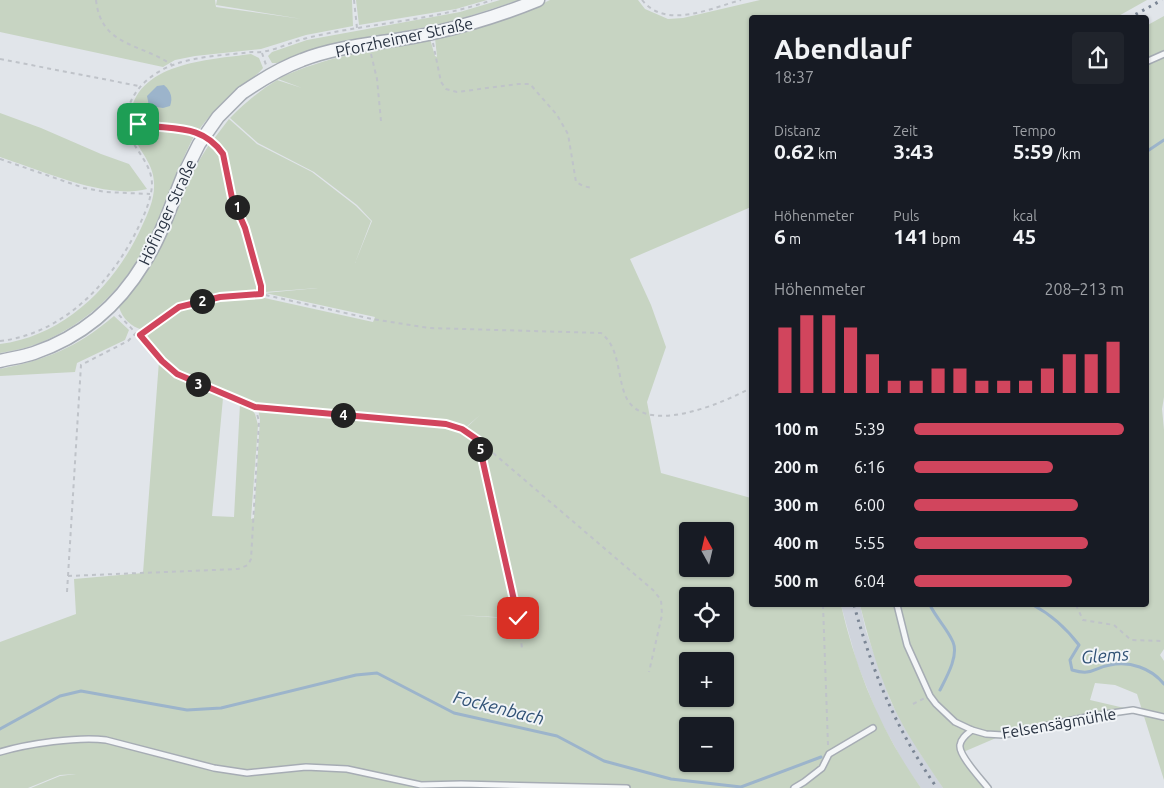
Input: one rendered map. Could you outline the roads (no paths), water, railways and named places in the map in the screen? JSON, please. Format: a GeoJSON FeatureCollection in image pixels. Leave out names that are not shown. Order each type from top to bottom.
{"type":"FeatureCollection","features":[{"type":"Feature","properties":{"kind":"street","name":"Pforzheimer Straße"},"geometry":{"type":"LineString","coordinates":[[270,74],[302,59],[337,50],[431,34],[484,20],[538,0]]}},
{"type":"Feature","properties":{"kind":"street","name":"Höfinger Straße"},"geometry":{"type":"LineString","coordinates":[[0,361],[33,354],[66,340],[111,307],[129,287],[145,262],[199,144],[218,117],[242,93],[270,74]]}},
{"type":"Feature","properties":{"kind":"lane"},"geometry":{"type":"LineString","coordinates":[[1149,61],[1164,54]]}},
{"type":"Feature","properties":{"kind":"lane","name":"Felsensägmühle"},"geometry":{"type":"LineString","coordinates":[[898,607],[907,645],[930,696],[955,722],[972,730],[986,734],[1003,735],[1091,716],[1133,710],[1164,717]]}},
{"type":"Feature","properties":{"kind":"lane"},"geometry":{"type":"LineString","coordinates":[[794,788],[822,768],[829,754],[873,728]]}},
{"type":"Feature","properties":{"kind":"lane"},"geometry":{"type":"LineString","coordinates":[[972,730],[965,736],[960,746],[961,753],[988,788]]}},
{"type":"Feature","properties":{"kind":"lane"},"geometry":{"type":"LineString","coordinates":[[0,752],[13,748],[91,738],[106,740],[214,768],[247,773],[306,766],[347,769],[421,785],[462,784],[627,788]]}},
{"type":"Feature","properties":{"kind":"water"},"geometry":{"type":"Polygon","coordinates":[[[164,85],[171,95],[170,106],[163,108],[149,106],[147,96],[157,86],[164,85]]]}},
{"type":"Feature","properties":{"kind":"waterway","name":"Glems"},"geometry":{"type":"LineString","coordinates":[[1149,150],[1164,140]]}},
{"type":"Feature","properties":{"kind":"waterway","name":"Fockenbach"},"geometry":{"type":"LineString","coordinates":[[931,607],[951,637],[954,648],[951,667],[940,690]]}},
{"type":"Feature","properties":{"kind":"waterway","name":"Glems"},"geometry":{"type":"LineString","coordinates":[[1036,607],[1058,622],[1079,645],[1070,660],[1072,670],[1089,672],[1110,665],[1132,665],[1153,674],[1164,684]]}},
{"type":"Feature","properties":{"kind":"waterway","name":"Fockenbach"},"geometry":{"type":"LineString","coordinates":[[0,729],[60,696],[81,691],[187,710],[221,708],[356,675],[377,673],[454,713],[557,736],[604,761],[671,779],[741,787],[821,757]]}},
{"type":"Feature","properties":{"kind":"railway"},"geometry":{"type":"LineString","coordinates":[[1134,15],[1162,0]]}},
{"type":"Feature","properties":{"kind":"railway"},"geometry":{"type":"LineString","coordinates":[[855,607],[869,654],[887,700],[909,744],[937,788]]}}]}
